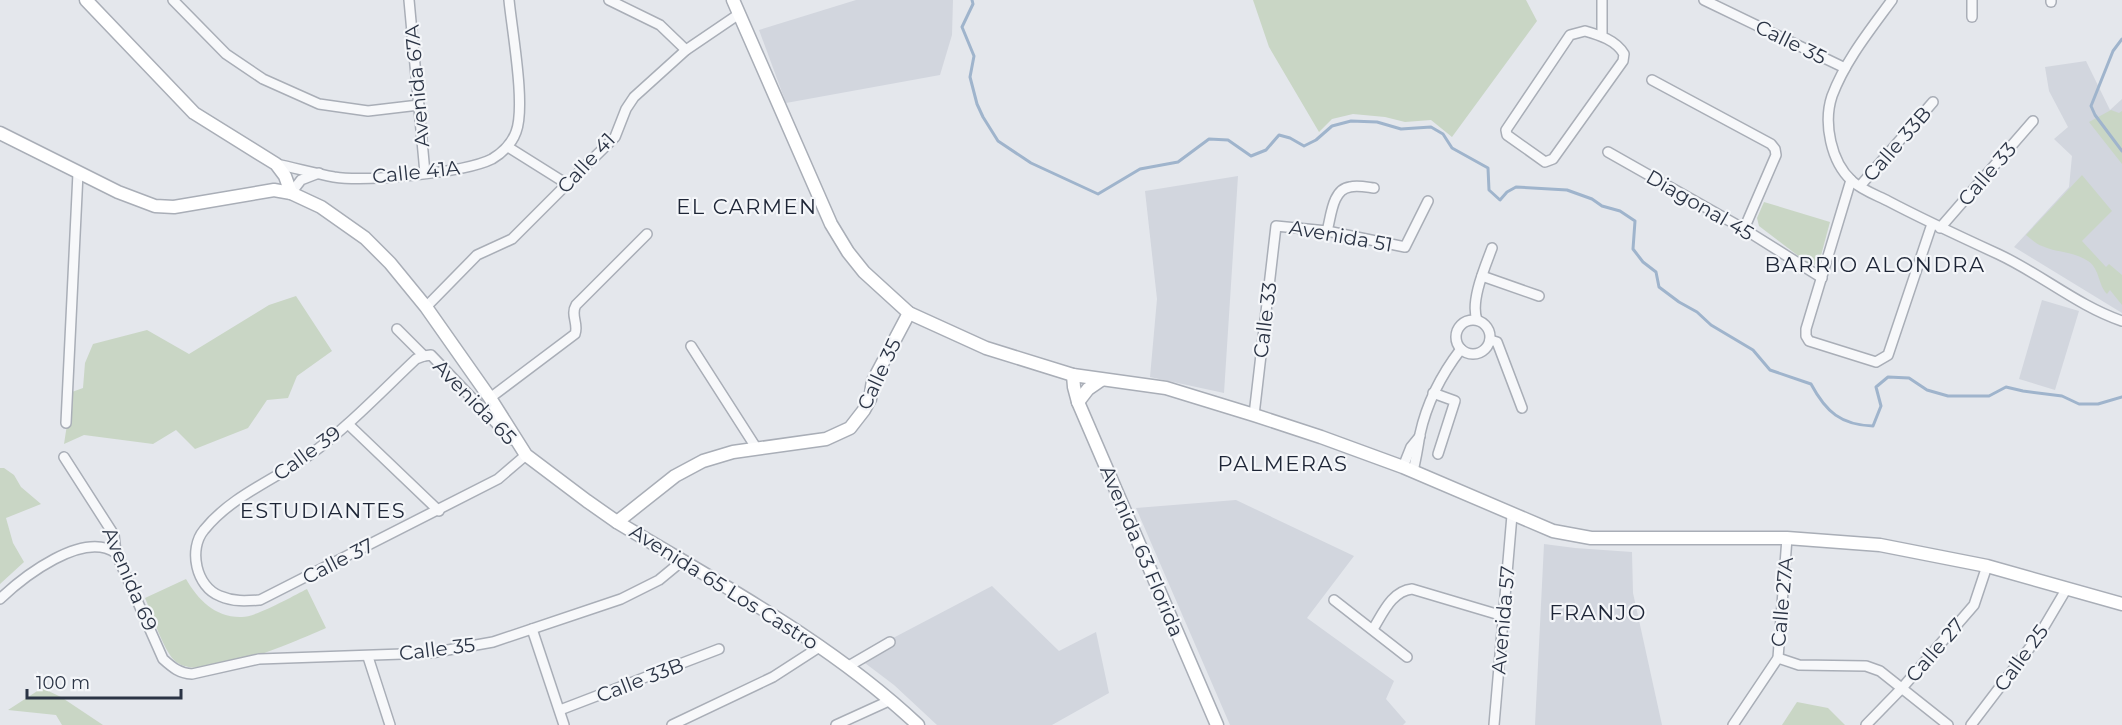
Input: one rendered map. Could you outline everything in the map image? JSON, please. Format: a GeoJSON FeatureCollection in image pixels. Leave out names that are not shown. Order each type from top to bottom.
{"type":"FeatureCollection","features":[{"type":"Feature","properties":{"kind":"main road"},"geometry":{"type":"LineString","coordinates":[[86,0],[194,113],[214,127],[267,156],[276,164],[285,176],[291,193]]}},
{"type":"Feature","properties":{"kind":"main road"},"geometry":{"type":"LineString","coordinates":[[733,0],[831,224],[848,252],[864,272],[909,314],[986,348],[1073,375],[1166,388],[1321,436],[1408,469],[1553,531],[1591,538],[1787,538],[1880,545],[1987,566],[2122,604]]}},
{"type":"Feature","properties":{"kind":"main road"},"geometry":{"type":"LineString","coordinates":[[0,133],[118,192],[155,206],[174,207],[274,190],[291,193],[321,207],[365,238],[390,263],[426,307],[490,398],[526,455]]}},
{"type":"Feature","properties":{"kind":"main road","name":"Calle 35"},"geometry":{"type":"LineString","coordinates":[[617,522],[675,476],[703,461],[733,452],[826,439],[850,428],[870,399],[873,381],[909,314]]}},
{"type":"Feature","properties":{"kind":"main road","name":"Avenida 63 Florida"},"geometry":{"type":"LineString","coordinates":[[1073,375],[1078,402],[1217,725]]}},
{"type":"Feature","properties":{"kind":"main road"},"geometry":{"type":"LineString","coordinates":[[1078,402],[1088,389],[1101,380]]}},
{"type":"Feature","properties":{"kind":"main road","name":"Avenida 65 Los Castro"},"geometry":{"type":"LineString","coordinates":[[526,455],[617,522],[821,646],[891,700],[918,725]]}},
{"type":"Feature","properties":{"kind":"street"},"geometry":{"type":"LineString","coordinates":[[173,0],[226,54],[263,79],[319,104],[368,111],[419,105]]}},
{"type":"Feature","properties":{"kind":"street","name":"Avenida 67A"},"geometry":{"type":"LineString","coordinates":[[410,0],[425,173]]}},
{"type":"Feature","properties":{"kind":"street"},"geometry":{"type":"LineString","coordinates":[[509,0],[520,110],[516,132],[508,147],[567,184]]}},
{"type":"Feature","properties":{"kind":"street"},"geometry":{"type":"LineString","coordinates":[[609,0],[660,25],[686,50]]}},
{"type":"Feature","properties":{"kind":"street"},"geometry":{"type":"LineString","coordinates":[[1602,0],[1602,36]]}},
{"type":"Feature","properties":{"kind":"street","name":"Calle 35"},"geometry":{"type":"LineString","coordinates":[[1704,0],[1845,68]]}},
{"type":"Feature","properties":{"kind":"street"},"geometry":{"type":"LineString","coordinates":[[1892,0],[1845,68],[1832,98],[1829,119],[1831,138],[1837,160],[1851,180],[1936,226],[2000,255],[2074,298],[2122,321]]}},
{"type":"Feature","properties":{"kind":"street"},"geometry":{"type":"LineString","coordinates":[[1972,0],[1972,17]]}},
{"type":"Feature","properties":{"kind":"street","name":"Calle 41"},"geometry":{"type":"LineString","coordinates":[[426,307],[477,255],[512,239],[615,136],[626,109],[634,97],[686,50],[739,14]]}},
{"type":"Feature","properties":{"kind":"street"},"geometry":{"type":"LineString","coordinates":[[1585,31],[1602,36],[1621,48],[1624,54],[1623,61],[1553,159],[1545,162],[1507,135],[1506,130],[1570,35],[1585,31]]}},
{"type":"Feature","properties":{"kind":"street"},"geometry":{"type":"LineString","coordinates":[[1652,80],[1775,148],[1776,155],[1744,229]]}},
{"type":"Feature","properties":{"kind":"street","name":"Calle 33B"},"geometry":{"type":"LineString","coordinates":[[1860,186],[1933,102]]}},
{"type":"Feature","properties":{"kind":"street","name":"Calle 33"},"geometry":{"type":"LineString","coordinates":[[1822,278],[1806,329],[1809,341],[1876,362],[1882,360],[1888,355],[1936,226],[2033,121]]}},
{"type":"Feature","properties":{"kind":"street","name":"Calle 41A"},"geometry":{"type":"LineString","coordinates":[[276,164],[334,177],[375,178],[471,167],[493,158],[508,147]]}},
{"type":"Feature","properties":{"kind":"street","name":"Diagonal 45"},"geometry":{"type":"LineString","coordinates":[[1608,152],[1744,229],[1822,278]]}},
{"type":"Feature","properties":{"kind":"street"},"geometry":{"type":"LineString","coordinates":[[66,423],[78,173]]}},
{"type":"Feature","properties":{"kind":"street"},"geometry":{"type":"LineString","coordinates":[[291,193],[301,180],[320,173]]}},
{"type":"Feature","properties":{"kind":"street"},"geometry":{"type":"LineString","coordinates":[[1822,278],[1851,180]]}},
{"type":"Feature","properties":{"kind":"street"},"geometry":{"type":"LineString","coordinates":[[1327,231],[1337,196],[1341,190],[1349,187],[1374,188]]}},
{"type":"Feature","properties":{"kind":"street","name":"Avenida 51"},"geometry":{"type":"LineString","coordinates":[[1276,226],[1327,231],[1405,247],[1428,201]]}},
{"type":"Feature","properties":{"kind":"street","name":"Calle 33"},"geometry":{"type":"LineString","coordinates":[[1254,415],[1276,226]]}},
{"type":"Feature","properties":{"kind":"street"},"geometry":{"type":"LineString","coordinates":[[490,398],[575,334],[577,329],[573,310],[576,304],[647,234]]}},
{"type":"Feature","properties":{"kind":"street"},"geometry":{"type":"LineString","coordinates":[[1477,320],[1474,311],[1482,276],[1492,248]]}},
{"type":"Feature","properties":{"kind":"street"},"geometry":{"type":"LineString","coordinates":[[1482,276],[1539,296]]}},
{"type":"Feature","properties":{"kind":"street"},"geometry":{"type":"LineString","coordinates":[[1477,320],[1489,329],[1490,340],[1485,349],[1470,354],[1461,349],[1455,338],[1456,331],[1464,321],[1477,320]]}},
{"type":"Feature","properties":{"kind":"street","name":"Avenida 65"},"geometry":{"type":"LineString","coordinates":[[397,329],[424,356],[430,355],[526,455]]}},
{"type":"Feature","properties":{"kind":"street"},"geometry":{"type":"LineString","coordinates":[[1490,340],[1497,342],[1522,408]]}},
{"type":"Feature","properties":{"kind":"street"},"geometry":{"type":"LineString","coordinates":[[692,346],[757,449]]}},
{"type":"Feature","properties":{"kind":"street"},"geometry":{"type":"LineString","coordinates":[[1408,469],[1411,447],[1420,435],[1433,393],[1445,369],[1461,349]]}},
{"type":"Feature","properties":{"kind":"street","name":"Calle 39"},"geometry":{"type":"LineString","coordinates":[[206,586],[199,573],[194,553],[202,532],[218,514],[311,454],[348,423],[416,359],[424,356]]}},
{"type":"Feature","properties":{"kind":"street"},"geometry":{"type":"LineString","coordinates":[[1433,393],[1455,401],[1438,454]]}},
{"type":"Feature","properties":{"kind":"street"},"geometry":{"type":"LineString","coordinates":[[348,423],[440,510]]}},
{"type":"Feature","properties":{"kind":"street","name":"Calle 37"},"geometry":{"type":"LineString","coordinates":[[206,586],[217,596],[239,602],[260,600],[498,479],[526,455]]}},
{"type":"Feature","properties":{"kind":"street","name":"Avenida 69"},"geometry":{"type":"LineString","coordinates":[[64,457],[114,535],[116,553],[164,659],[176,670]]}},
{"type":"Feature","properties":{"kind":"street","name":"Avenida 57"},"geometry":{"type":"LineString","coordinates":[[1494,725],[1512,515]]}},
{"type":"Feature","properties":{"kind":"street","name":"Calle 27A"},"geometry":{"type":"LineString","coordinates":[[1733,725],[1778,658],[1787,538]]}},
{"type":"Feature","properties":{"kind":"street"},"geometry":{"type":"LineString","coordinates":[[0,599],[26,576],[57,557],[78,550],[100,547],[116,553]]}},
{"type":"Feature","properties":{"kind":"street","name":"Calle 35"},"geometry":{"type":"LineString","coordinates":[[176,670],[192,674],[259,659],[368,657],[431,653],[493,642],[621,599],[659,580],[682,561]]}},
{"type":"Feature","properties":{"kind":"street","name":"Calle 27"},"geometry":{"type":"LineString","coordinates":[[1866,725],[1902,688],[1974,605],[1987,566]]}},
{"type":"Feature","properties":{"kind":"street","name":"Calle 25"},"geometry":{"type":"LineString","coordinates":[[1971,725],[2038,637],[2067,588]]}},
{"type":"Feature","properties":{"kind":"street"},"geometry":{"type":"LineString","coordinates":[[1373,629],[1391,600],[1405,590],[1412,589],[1503,616]]}},
{"type":"Feature","properties":{"kind":"street"},"geometry":{"type":"LineString","coordinates":[[1334,600],[1407,657]]}},
{"type":"Feature","properties":{"kind":"street"},"geometry":{"type":"LineString","coordinates":[[532,629],[564,725]]}},
{"type":"Feature","properties":{"kind":"street"},"geometry":{"type":"LineString","coordinates":[[848,667],[890,642]]}},
{"type":"Feature","properties":{"kind":"street"},"geometry":{"type":"LineString","coordinates":[[672,725],[773,677],[821,646]]}},
{"type":"Feature","properties":{"kind":"street","name":"Calle 33B"},"geometry":{"type":"LineString","coordinates":[[560,710],[719,649]]}},
{"type":"Feature","properties":{"kind":"street"},"geometry":{"type":"LineString","coordinates":[[368,657],[390,725]]}},
{"type":"Feature","properties":{"kind":"street"},"geometry":{"type":"LineString","coordinates":[[1778,658],[1799,665],[1866,666],[1880,671],[1948,725]]}},
{"type":"Feature","properties":{"kind":"street"},"geometry":{"type":"LineString","coordinates":[[836,725],[891,700]]}},
{"type":"Feature","properties":{"kind":"shaded area"},"geometry":{"type":"Polygon","coordinates":[[[856,0],[953,0],[952,35],[940,75],[786,103],[759,30],[856,0]]]}},
{"type":"Feature","properties":{"kind":"shaded area"},"geometry":{"type":"Polygon","coordinates":[[[2086,61],[2110,110],[2122,99],[2122,313],[2014,247],[2069,187],[2072,156],[2054,139],[2068,127],[2049,91],[2045,67],[2086,61]]]}},
{"type":"Feature","properties":{"kind":"shaded area"},"geometry":{"type":"Polygon","coordinates":[[[1238,176],[1224,393],[1150,377],[1157,299],[1145,191],[1238,176]]]}},
{"type":"Feature","properties":{"kind":"shaded area"},"geometry":{"type":"Polygon","coordinates":[[[2042,300],[2079,311],[2055,390],[2019,379],[2042,300]]]}},
{"type":"Feature","properties":{"kind":"shaded area"},"geometry":{"type":"Polygon","coordinates":[[[1236,500],[1354,556],[1307,618],[1394,681],[1386,699],[1406,722],[1403,725],[1230,725],[1136,508],[1236,500]]]}},
{"type":"Feature","properties":{"kind":"shaded area"},"geometry":{"type":"Polygon","coordinates":[[[1544,544],[1632,552],[1633,593],[1662,725],[1535,725],[1544,544]]]}},
{"type":"Feature","properties":{"kind":"shaded area"},"geometry":{"type":"Polygon","coordinates":[[[992,586],[1059,651],[1096,632],[1109,693],[1052,725],[937,725],[894,685],[857,657],[992,586]]]}},
{"type":"Feature","properties":{"kind":"green space"},"geometry":{"type":"Polygon","coordinates":[[[1253,0],[1526,0],[1537,21],[1452,137],[1431,120],[1405,122],[1385,117],[1353,114],[1332,119],[1319,132],[1269,47],[1253,0]]]}},
{"type":"Feature","properties":{"kind":"green space"},"geometry":{"type":"Polygon","coordinates":[[[2111,110],[2119,113],[2122,111],[2122,164],[2089,122],[2111,110]]]}},
{"type":"Feature","properties":{"kind":"green space"},"geometry":{"type":"Polygon","coordinates":[[[2082,175],[2112,211],[2082,241],[2106,267],[2109,264],[2122,275],[2122,305],[2110,290],[2107,294],[2095,268],[2088,261],[2077,255],[2040,245],[2026,235],[2082,175]]]}},
{"type":"Feature","properties":{"kind":"green space"},"geometry":{"type":"Polygon","coordinates":[[[1764,202],[1830,222],[1819,263],[1809,264],[1759,226],[1757,218],[1764,202]]]}},
{"type":"Feature","properties":{"kind":"green space"},"geometry":{"type":"Polygon","coordinates":[[[296,296],[332,351],[297,376],[288,398],[267,400],[248,428],[195,449],[176,430],[153,444],[84,435],[64,444],[72,392],[83,388],[85,363],[93,344],[147,330],[189,354],[269,305],[296,296]]]}},
{"type":"Feature","properties":{"kind":"green space"},"geometry":{"type":"Polygon","coordinates":[[[0,468],[14,475],[21,487],[41,504],[6,518],[13,543],[24,562],[0,584],[0,468]]]}},
{"type":"Feature","properties":{"kind":"green space"},"geometry":{"type":"Polygon","coordinates":[[[186,579],[202,601],[216,611],[233,617],[256,614],[307,589],[326,628],[249,658],[204,668],[187,667],[170,655],[145,598],[186,579]]]}},
{"type":"Feature","properties":{"kind":"green space"},"geometry":{"type":"Polygon","coordinates":[[[42,688],[61,697],[103,725],[62,725],[56,715],[8,710],[42,688]]]}},
{"type":"Feature","properties":{"kind":"green space"},"geometry":{"type":"Polygon","coordinates":[[[1797,702],[1828,708],[1845,725],[1782,725],[1797,702]]]}},
{"type":"Feature","properties":{"kind":"waterway"},"geometry":{"type":"LineString","coordinates":[[972,0],[973,4],[962,27],[974,56],[970,77],[977,104],[998,141],[1031,163],[1098,194],[1140,169],[1178,162],[1209,139],[1228,140],[1251,156],[1266,150],[1279,135],[1304,146],[1316,140],[1332,126],[1351,121],[1377,122],[1401,129],[1431,127],[1443,134],[1452,148],[1488,168],[1489,190],[1500,200],[1516,187],[1567,190],[1592,199],[1602,206],[1620,211],[1635,221],[1633,249],[1643,262],[1656,272],[1659,287],[1697,312],[1711,325],[1753,350],[1770,370],[1811,384],[1829,409],[1843,420],[1873,426],[1881,406],[1876,387],[1888,377],[1909,378],[1927,390],[1948,396],[1989,396],[2006,387],[2062,396],[2079,404],[2098,404],[2122,397]]}},
{"type":"Feature","properties":{"kind":"waterway"},"geometry":{"type":"LineString","coordinates":[[2122,39],[2113,51],[2091,106],[2095,115],[2122,151]]}},
{"type":"Feature","properties":{"kind":"district","name":"EL CARMEN"},"geometry":{"type":"Point","coordinates":[747,206]}},
{"type":"Feature","properties":{"kind":"district","name":"BARRIO ALONDRA"},"geometry":{"type":"Point","coordinates":[1875,264]}},
{"type":"Feature","properties":{"kind":"district","name":"PALMERAS"},"geometry":{"type":"Point","coordinates":[1283,463]}},
{"type":"Feature","properties":{"kind":"district","name":"ESTUDIANTES"},"geometry":{"type":"Point","coordinates":[323,510]}},
{"type":"Feature","properties":{"kind":"district","name":"FRANJO"},"geometry":{"type":"Point","coordinates":[1598,612]}}]}
